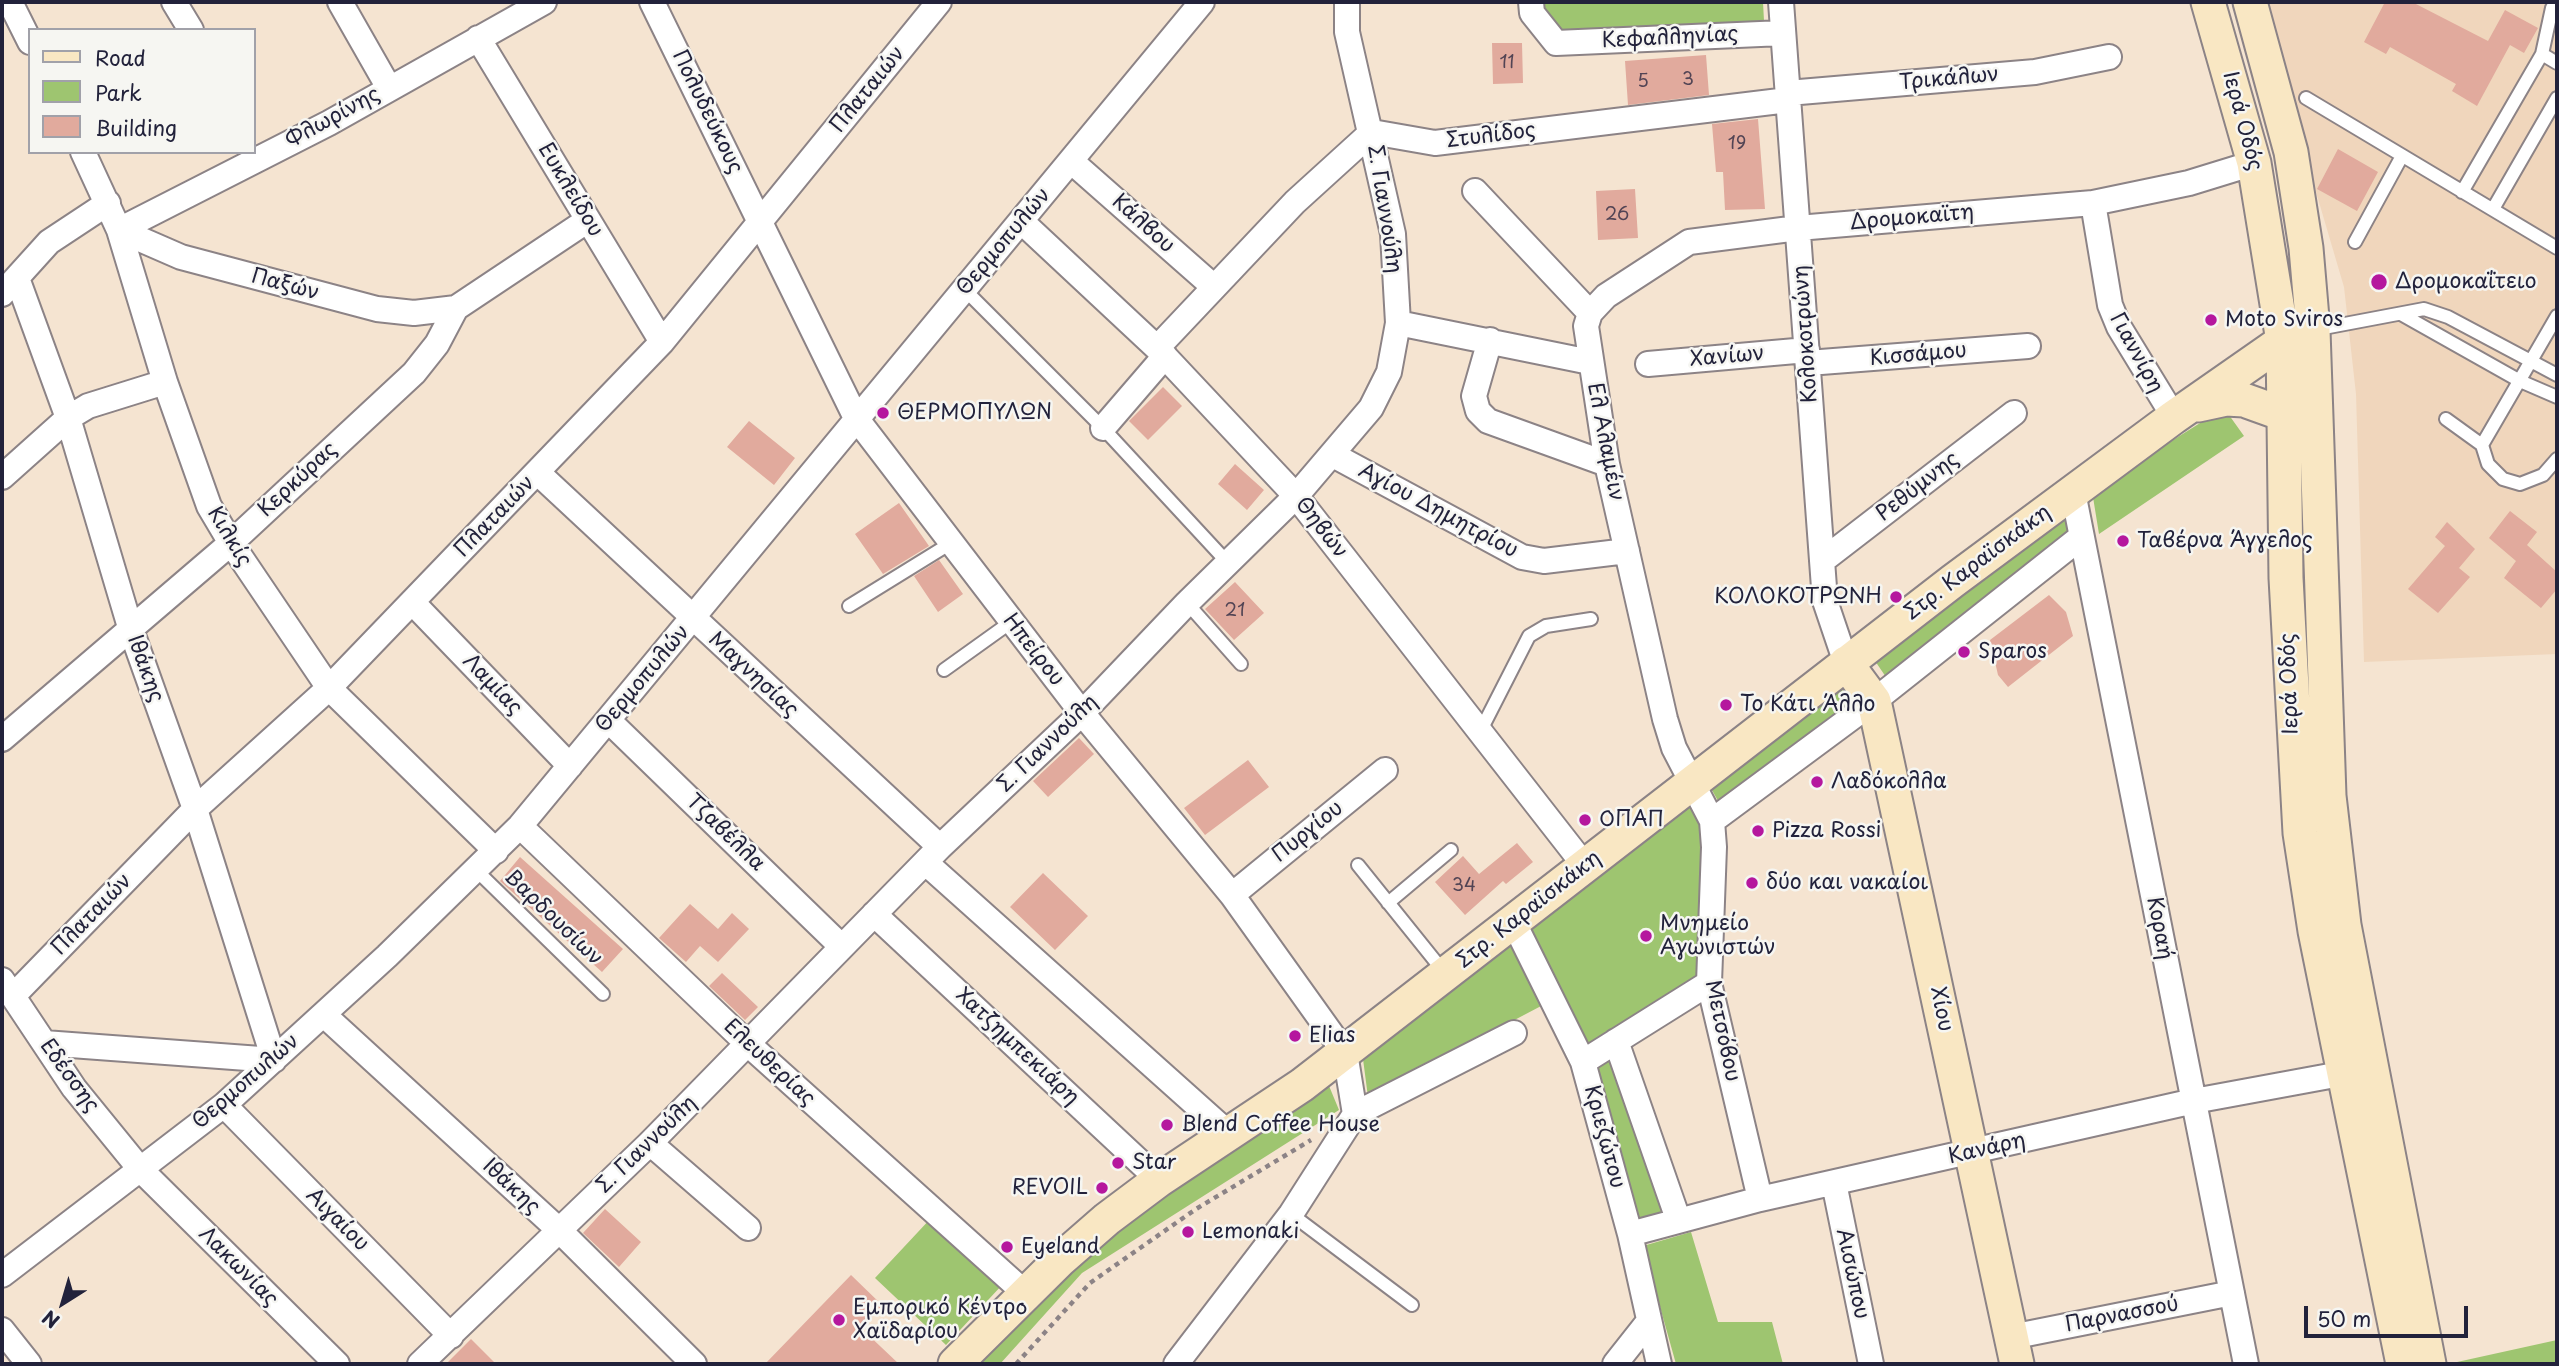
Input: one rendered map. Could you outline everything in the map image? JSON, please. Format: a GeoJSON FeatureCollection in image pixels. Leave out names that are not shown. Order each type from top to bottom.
{"type":"FeatureCollection","features":[{"type":"Feature","properties":{"kind":"main road","name":"Ιερά Οδός"},"geometry":{"type":"LineString","coordinates":[[2208,2],[2254,163],[2298,335],[2329,796],[2346,938],[2429,1364]]}},
{"type":"Feature","properties":{"kind":"main road","name":"Ιερά Οδός"},"geometry":{"type":"LineString","coordinates":[[2250,2],[2291,152],[2306,248],[2298,335],[2283,414],[2286,578],[2300,833],[2315,931],[2403,1364]]}},
{"type":"Feature","properties":{"kind":"main road","name":"Στρ. Καραϊσκάκη"},"geometry":{"type":"LineString","coordinates":[[955,1364],[1082,1240],[1159,1180],[1345,1053],[1846,663],[2174,417],[2298,335]]}},
{"type":"Feature","properties":{"kind":"main road"},"geometry":{"type":"LineString","coordinates":[[2174,417],[2207,402],[2226,399],[2262,404],[2283,414]]}},
{"type":"Feature","properties":{"kind":"main road","name":"Χίου"},"geometry":{"type":"LineString","coordinates":[[1846,663],[1874,701],[2014,1351]]}},
{"type":"Feature","properties":{"kind":"street"},"geometry":{"type":"LineString","coordinates":[[10,2],[28,38]]}},
{"type":"Feature","properties":{"kind":"street"},"geometry":{"type":"LineString","coordinates":[[174,2],[190,28]]}},
{"type":"Feature","properties":{"kind":"street"},"geometry":{"type":"LineString","coordinates":[[340,2],[389,88]]}},
{"type":"Feature","properties":{"kind":"street","name":"Φλωρίνης"},"geometry":{"type":"LineString","coordinates":[[260,145],[389,88],[544,2]]}},
{"type":"Feature","properties":{"kind":"street","name":"Πλαταιών"},"geometry":{"type":"LineString","coordinates":[[8,988],[195,809],[329,688],[662,342],[939,2]]}},
{"type":"Feature","properties":{"kind":"street","name":"Θερμοπυλών"},"geometry":{"type":"LineString","coordinates":[[2,1275],[223,1105],[324,1014],[520,826],[1202,2]]}},
{"type":"Feature","properties":{"kind":"street","name":"Σ. Γιαννούλη"},"geometry":{"type":"LineString","coordinates":[[420,1364],[650,1143],[933,855],[1083,713],[1187,603],[1297,496],[1371,408],[1389,372],[1398,323],[1393,234],[1372,132],[1347,32],[1347,2]]}},
{"type":"Feature","properties":{"kind":"street","name":"Κεφαλληνίας"},"geometry":{"type":"LineString","coordinates":[[1531,2],[1531,13],[1556,43],[1783,33]]}},
{"type":"Feature","properties":{"kind":"street","name":"Κολοκοτρώνη"},"geometry":{"type":"LineString","coordinates":[[1781,2],[1825,601],[1846,663]]}},
{"type":"Feature","properties":{"kind":"street","name":"Πολυδεύκους"},"geometry":{"type":"LineString","coordinates":[[656,4],[762,222]]}},
{"type":"Feature","properties":{"kind":"street","name":"Ευκλείδου"},"geometry":{"type":"LineString","coordinates":[[478,38],[662,342]]}},
{"type":"Feature","properties":{"kind":"street","name":"Τρικάλων"},"geometry":{"type":"LineString","coordinates":[[1788,96],[2035,72],[2109,57]]}},
{"type":"Feature","properties":{"kind":"street","name":"Στυλίδος"},"geometry":{"type":"LineString","coordinates":[[1372,132],[1435,143],[1788,96]]}},
{"type":"Feature","properties":{"kind":"street"},"geometry":{"type":"LineString","coordinates":[[1104,428],[1214,287],[1295,202],[1372,132]]}},
{"type":"Feature","properties":{"kind":"street","name":"Κιλκίς"},"geometry":{"type":"LineString","coordinates":[[84,154],[119,230],[165,382],[209,506],[329,688],[496,850]]}},
{"type":"Feature","properties":{"kind":"street","name":"Φλωρίνης"},"geometry":{"type":"LineString","coordinates":[[119,230],[245,154]]}},
{"type":"Feature","properties":{"kind":"street","name":"Κάλβου"},"geometry":{"type":"LineString","coordinates":[[1071,161],[1214,287]]}},
{"type":"Feature","properties":{"kind":"street","name":"Δρομοκαϊτη"},"geometry":{"type":"LineString","coordinates":[[1590,313],[1605,296],[1689,242],[1798,228],[2093,203],[2189,183],[2254,163]]}},
{"type":"Feature","properties":{"kind":"street"},"geometry":{"type":"LineString","coordinates":[[1475,191],[1590,313]]}},
{"type":"Feature","properties":{"kind":"street"},"geometry":{"type":"LineString","coordinates":[[9,286],[49,242],[108,203]]}},
{"type":"Feature","properties":{"kind":"street","name":"Γιαννίρη"},"geometry":{"type":"LineString","coordinates":[[2093,203],[2110,305],[2119,327],[2174,417]]}},
{"type":"Feature","properties":{"kind":"street","name":"Κερκύρας"},"geometry":{"type":"LineString","coordinates":[[2,739],[231,543],[414,373],[437,344],[456,308],[588,220]]}},
{"type":"Feature","properties":{"kind":"street","name":"Θηβών"},"geometry":{"type":"LineString","coordinates":[[1021,220],[1161,352],[1297,496],[1585,866]]}},
{"type":"Feature","properties":{"kind":"street","name":"Ηπείρου"},"geometry":{"type":"LineString","coordinates":[[762,222],[856,418],[1011,622],[1232,895],[1345,1053]]}},
{"type":"Feature","properties":{"kind":"street","name":"Παξών"},"geometry":{"type":"LineString","coordinates":[[119,230],[181,257],[377,309],[414,313],[456,308]]}},
{"type":"Feature","properties":{"kind":"street","name":"Ιθάκης"},"geometry":{"type":"LineString","coordinates":[[9,286],[68,418],[130,627],[195,809],[274,1060]]}},
{"type":"Feature","properties":{"kind":"street","name":"Ελ Αλαμέιν"},"geometry":{"type":"LineString","coordinates":[[1590,313],[1586,326],[1590,362],[1607,464],[1665,719],[1674,748],[1692,781]]}},
{"type":"Feature","properties":{"kind":"street"},"geometry":{"type":"LineString","coordinates":[[1398,323],[1590,362]]}},
{"type":"Feature","properties":{"kind":"street"},"geometry":{"type":"LineString","coordinates":[[1490,340],[1474,396],[1478,411],[1488,421],[1607,464]]}},
{"type":"Feature","properties":{"kind":"street","name":"Κισσάμου"},"geometry":{"type":"LineString","coordinates":[[1807,357],[2028,346]]}},
{"type":"Feature","properties":{"kind":"street","name":"Χανίων"},"geometry":{"type":"LineString","coordinates":[[1648,365],[1807,357]]}},
{"type":"Feature","properties":{"kind":"street"},"geometry":{"type":"LineString","coordinates":[[2,477],[68,418],[88,406],[165,382]]}},
{"type":"Feature","properties":{"kind":"street","name":"Ρεθύμνης"},"geometry":{"type":"LineString","coordinates":[[1822,561],[2014,413]]}},
{"type":"Feature","properties":{"kind":"street","name":"Αγίου Δημητρίου"},"geometry":{"type":"LineString","coordinates":[[1334,455],[1522,557],[1544,561],[1627,551]]}},
{"type":"Feature","properties":{"kind":"street","name":"Μαγνησίας"},"geometry":{"type":"LineString","coordinates":[[538,473],[692,619],[933,855],[1229,1134]]}},
{"type":"Feature","properties":{"kind":"street","name":"Κοραή"},"geometry":{"type":"LineString","coordinates":[[2073,492],[2246,1364]]}},
{"type":"Feature","properties":{"kind":"street"},"geometry":{"type":"LineString","coordinates":[[1712,821],[1874,701],[2081,537]]}},
{"type":"Feature","properties":{"kind":"street","name":"Λαμίας"},"geometry":{"type":"LineString","coordinates":[[413,603],[570,766]]}},
{"type":"Feature","properties":{"kind":"street","name":"Τζαβέλλα"},"geometry":{"type":"LineString","coordinates":[[608,720],[842,947]]}},
{"type":"Feature","properties":{"kind":"street","name":"Πυργίου"},"geometry":{"type":"LineString","coordinates":[[1232,895],[1385,769]]}},
{"type":"Feature","properties":{"kind":"street","name":"Μετσόβου"},"geometry":{"type":"LineString","coordinates":[[1692,781],[1712,821],[1714,847],[1709,982],[1760,1199]]}},
{"type":"Feature","properties":{"kind":"street","name":"Ελευθερίας"},"geometry":{"type":"LineString","coordinates":[[520,826],[748,1044],[1025,1293]]}},
{"type":"Feature","properties":{"kind":"street","name":"Χατζημπεκιάρη"},"geometry":{"type":"LineString","coordinates":[[874,914],[1159,1180]]}},
{"type":"Feature","properties":{"kind":"street","name":"Κριεζώτου"},"geometry":{"type":"LineString","coordinates":[[1514,923],[1583,1062],[1630,1234],[1659,1364]]}},
{"type":"Feature","properties":{"kind":"street"},"geometry":{"type":"LineString","coordinates":[[1583,1062],[1709,982]]}},
{"type":"Feature","properties":{"kind":"street","name":"Εδέσσης"},"geometry":{"type":"LineString","coordinates":[[8,988],[74,1088],[140,1169]]}},
{"type":"Feature","properties":{"kind":"street","name":"Ιθάκης"},"geometry":{"type":"LineString","coordinates":[[324,1014],[559,1230],[684,1361]]}},
{"type":"Feature","properties":{"kind":"street"},"geometry":{"type":"LineString","coordinates":[[1175,1364],[1291,1214],[1354,1114],[1514,1033]]}},
{"type":"Feature","properties":{"kind":"street"},"geometry":{"type":"LineString","coordinates":[[1616,1041],[1678,1219]]}},
{"type":"Feature","properties":{"kind":"street"},"geometry":{"type":"LineString","coordinates":[[44,1043],[274,1060]]}},
{"type":"Feature","properties":{"kind":"street"},"geometry":{"type":"LineString","coordinates":[[1345,1053],[1354,1114]]}},
{"type":"Feature","properties":{"kind":"street","name":"Κανάρη"},"geometry":{"type":"LineString","coordinates":[[1630,1234],[1760,1199],[2194,1101],[2346,1073]]}},
{"type":"Feature","properties":{"kind":"street","name":"Αιγαίου"},"geometry":{"type":"LineString","coordinates":[[223,1105],[451,1336]]}},
{"type":"Feature","properties":{"kind":"street"},"geometry":{"type":"LineString","coordinates":[[650,1143],[748,1227]]}},
{"type":"Feature","properties":{"kind":"street","name":"Λακωνίας"},"geometry":{"type":"LineString","coordinates":[[140,1169],[337,1364]]}},
{"type":"Feature","properties":{"kind":"street","name":"Αισώπου"},"geometry":{"type":"LineString","coordinates":[[1834,1183],[1871,1364]]}},
{"type":"Feature","properties":{"kind":"street","name":"Παρνασσού"},"geometry":{"type":"LineString","coordinates":[[2014,1351],[2232,1293]]}},
{"type":"Feature","properties":{"kind":"street"},"geometry":{"type":"LineString","coordinates":[[1615,1364],[1649,1321]]}},
{"type":"Feature","properties":{"kind":"street"},"geometry":{"type":"LineString","coordinates":[[2,1330],[29,1364]]}},
{"type":"Feature","properties":{"kind":"lane"},"geometry":{"type":"LineString","coordinates":[[2462,192],[2542,54],[2552,8],[2556,2]]}},
{"type":"Feature","properties":{"kind":"lane"},"geometry":{"type":"LineString","coordinates":[[2542,54],[2557,63]]}},
{"type":"Feature","properties":{"kind":"lane"},"geometry":{"type":"LineString","coordinates":[[2306,97],[2557,248]]}},
{"type":"Feature","properties":{"kind":"lane"},"geometry":{"type":"LineString","coordinates":[[2493,209],[2557,98]]}},
{"type":"Feature","properties":{"kind":"lane"},"geometry":{"type":"LineString","coordinates":[[2355,242],[2402,156]]}},
{"type":"Feature","properties":{"kind":"lane"},"geometry":{"type":"LineString","coordinates":[[964,289],[1104,428],[1228,563]]}},
{"type":"Feature","properties":{"kind":"lane"},"geometry":{"type":"LineString","coordinates":[[2298,335],[2424,309],[2448,317],[2557,375]]}},
{"type":"Feature","properties":{"kind":"lane"},"geometry":{"type":"LineString","coordinates":[[2401,314],[2520,381],[2557,397]]}},
{"type":"Feature","properties":{"kind":"lane"},"geometry":{"type":"LineString","coordinates":[[2482,445],[2557,316]]}},
{"type":"Feature","properties":{"kind":"lane"},"geometry":{"type":"LineString","coordinates":[[2545,335],[2557,341]]}},
{"type":"Feature","properties":{"kind":"lane"},"geometry":{"type":"LineString","coordinates":[[2446,419],[2482,445],[2488,464],[2503,479],[2520,484],[2543,475],[2557,458]]}},
{"type":"Feature","properties":{"kind":"lane"},"geometry":{"type":"LineString","coordinates":[[849,606],[951,543]]}},
{"type":"Feature","properties":{"kind":"lane"},"geometry":{"type":"LineString","coordinates":[[1187,603],[1241,664]]}},
{"type":"Feature","properties":{"kind":"lane"},"geometry":{"type":"LineString","coordinates":[[1480,732],[1530,636],[1546,626],[1591,619]]}},
{"type":"Feature","properties":{"kind":"lane"},"geometry":{"type":"LineString","coordinates":[[944,670],[1011,622]]}},
{"type":"Feature","properties":{"kind":"lane"},"geometry":{"type":"LineString","coordinates":[[1388,903],[1451,850]]}},
{"type":"Feature","properties":{"kind":"lane"},"geometry":{"type":"LineString","coordinates":[[1358,865],[1446,975]]}},
{"type":"Feature","properties":{"kind":"lane","name":"Βαρδουσίων"},"geometry":{"type":"LineString","coordinates":[[476,870],[603,994]]}},
{"type":"Feature","properties":{"kind":"lane"},"geometry":{"type":"LineString","coordinates":[[1291,1214],[1412,1305]]}},
{"type":"Feature","properties":{"kind":"path"},"geometry":{"type":"LineString","coordinates":[[1016,1364],[1090,1283],[1196,1209],[1354,1114]]}},
{"type":"Feature","properties":{"kind":"shaded area"},"geometry":{"type":"Polygon","coordinates":[[[2260,2],[2557,2],[2557,654],[2364,662],[2356,394],[2344,287],[2260,2]]]}},
{"type":"Feature","properties":{"kind":"green space"},"geometry":{"type":"Polygon","coordinates":[[[1540,2],[1763,2],[1764,21],[1557,31],[1541,10],[1540,2]]]}},
{"type":"Feature","properties":{"kind":"green space"},"geometry":{"type":"Polygon","coordinates":[[[2224,408],[2244,436],[2099,534],[2092,491],[2224,408]]]}},
{"type":"Feature","properties":{"kind":"green space"},"geometry":{"type":"Polygon","coordinates":[[[2073,503],[2079,537],[1890,683],[1871,655],[2073,503]]]}},
{"type":"Feature","properties":{"kind":"green space"},"geometry":{"type":"Polygon","coordinates":[[[1840,687],[1856,709],[1722,808],[1708,783],[1840,687]]]}},
{"type":"Feature","properties":{"kind":"green space"},"geometry":{"type":"Polygon","coordinates":[[[1688,794],[1708,822],[1701,977],[1588,1050],[1524,924],[1688,794]]]}},
{"type":"Feature","properties":{"kind":"green space"},"geometry":{"type":"Polygon","coordinates":[[[1509,943],[1543,1005],[1368,1097],[1363,1059],[1509,943]]]}},
{"type":"Feature","properties":{"kind":"green space"},"geometry":{"type":"Polygon","coordinates":[[[1612,1055],[1670,1214],[1637,1225],[1591,1067],[1612,1055]]]}},
{"type":"Feature","properties":{"kind":"green space"},"geometry":{"type":"Polygon","coordinates":[[[1327,1081],[1339,1110],[1082,1273],[1000,1364],[971,1364],[1070,1263],[1327,1081]]]}},
{"type":"Feature","properties":{"kind":"green space"},"geometry":{"type":"Polygon","coordinates":[[[932,1217],[1003,1284],[946,1345],[875,1278],[932,1217]]]}},
{"type":"Feature","properties":{"kind":"green space"},"geometry":{"type":"Polygon","coordinates":[[[1691,1232],[1718,1322],[1772,1322],[1783,1364],[1676,1364],[1643,1246],[1691,1232]]]}},
{"type":"Feature","properties":{"kind":"green space"},"geometry":{"type":"Polygon","coordinates":[[[2557,1340],[2557,1364],[2448,1364],[2557,1340]]]}},
{"type":"Feature","properties":{"kind":"building"},"geometry":{"type":"Polygon","coordinates":[[[2385,2],[2412,2],[2488,41],[2505,10],[2538,28],[2524,53],[2510,45],[2477,106],[2452,91],[2456,84],[2390,47],[2386,54],[2364,42],[2385,2]]]}},
{"type":"Feature","properties":{"kind":"building"},"geometry":{"type":"Polygon","coordinates":[[[1492,43],[1522,43],[1523,83],[1493,84],[1492,43]]]}},
{"type":"Feature","properties":{"kind":"building"},"geometry":{"type":"Polygon","coordinates":[[[1706,55],[1709,95],[1628,105],[1625,61],[1706,55]]]}},
{"type":"Feature","properties":{"kind":"building"},"geometry":{"type":"Polygon","coordinates":[[[1758,119],[1765,209],[1725,210],[1723,172],[1716,172],[1712,124],[1758,119]]]}},
{"type":"Feature","properties":{"kind":"building"},"geometry":{"type":"Polygon","coordinates":[[[2338,149],[2378,172],[2357,211],[2317,189],[2338,149]]]}},
{"type":"Feature","properties":{"kind":"building"},"geometry":{"type":"Polygon","coordinates":[[[1635,189],[1638,238],[1598,240],[1596,191],[1635,189]]]}},
{"type":"Feature","properties":{"kind":"building"},"geometry":{"type":"Polygon","coordinates":[[[1163,387],[1182,406],[1148,440],[1129,421],[1163,387]]]}},
{"type":"Feature","properties":{"kind":"building"},"geometry":{"type":"Polygon","coordinates":[[[749,421],[795,458],[774,485],[727,447],[749,421]]]}},
{"type":"Feature","properties":{"kind":"building"},"geometry":{"type":"Polygon","coordinates":[[[1235,464],[1264,490],[1247,510],[1218,484],[1235,464]]]}},
{"type":"Feature","properties":{"kind":"building"},"geometry":{"type":"Polygon","coordinates":[[[899,503],[929,546],[883,574],[855,534],[899,503]]]}},
{"type":"Feature","properties":{"kind":"building"},"geometry":{"type":"Polygon","coordinates":[[[2510,511],[2537,532],[2527,545],[2557,572],[2557,589],[2541,608],[2504,578],[2516,561],[2489,538],[2510,511]]]}},
{"type":"Feature","properties":{"kind":"building"},"geometry":{"type":"Polygon","coordinates":[[[2447,522],[2475,549],[2459,568],[2470,577],[2438,613],[2408,589],[2445,546],[2435,537],[2447,522]]]}},
{"type":"Feature","properties":{"kind":"building"},"geometry":{"type":"Polygon","coordinates":[[[939,560],[963,594],[938,612],[914,576],[939,560]]]}},
{"type":"Feature","properties":{"kind":"building"},"geometry":{"type":"Polygon","coordinates":[[[1235,582],[1264,613],[1234,640],[1205,609],[1235,582]]]}},
{"type":"Feature","properties":{"kind":"building"},"geometry":{"type":"Polygon","coordinates":[[[2049,595],[2066,612],[2073,636],[2008,687],[1998,675],[1990,640],[2049,595]]]}},
{"type":"Feature","properties":{"kind":"building"},"geometry":{"type":"Polygon","coordinates":[[[1079,738],[1094,754],[1048,797],[1033,781],[1079,738]]]}},
{"type":"Feature","properties":{"kind":"building"},"geometry":{"type":"Polygon","coordinates":[[[1248,760],[1269,787],[1205,835],[1184,808],[1248,760]]]}},
{"type":"Feature","properties":{"kind":"building"},"geometry":{"type":"Polygon","coordinates":[[[1517,843],[1533,862],[1506,884],[1503,881],[1465,915],[1435,882],[1463,856],[1479,874],[1517,843]]]}},
{"type":"Feature","properties":{"kind":"building"},"geometry":{"type":"Polygon","coordinates":[[[520,857],[623,949],[602,972],[500,881],[520,857]]]}},
{"type":"Feature","properties":{"kind":"building"},"geometry":{"type":"Polygon","coordinates":[[[1043,873],[1088,916],[1055,950],[1010,907],[1043,873]]]}},
{"type":"Feature","properties":{"kind":"building"},"geometry":{"type":"Polygon","coordinates":[[[690,904],[718,929],[732,913],[749,929],[718,962],[700,946],[686,962],[659,938],[690,904]]]}},
{"type":"Feature","properties":{"kind":"building"},"geometry":{"type":"Polygon","coordinates":[[[722,973],[758,1007],[745,1020],[709,986],[722,973]]]}},
{"type":"Feature","properties":{"kind":"building"},"geometry":{"type":"Polygon","coordinates":[[[605,1209],[641,1242],[619,1267],[583,1233],[605,1209]]]}},
{"type":"Feature","properties":{"kind":"building","name":"Εμπορικό Κέντρο Χαϊδαρίου"},"geometry":{"type":"Polygon","coordinates":[[[851,1275],[882,1305],[862,1329],[899,1364],[765,1364],[851,1275]]]}},
{"type":"Feature","properties":{"kind":"building"},"geometry":{"type":"Polygon","coordinates":[[[471,1339],[496,1364],[446,1364],[471,1339]]]}},
{"type":"Feature","properties":{"kind":"place","name":"Δρομοκαΐτειο"},"geometry":{"type":"Point","coordinates":[2379,282]}},
{"type":"Feature","properties":{"kind":"place","name":"Moto Sviros"},"geometry":{"type":"Point","coordinates":[2211,320]}},
{"type":"Feature","properties":{"kind":"place","name":"ΘΕΡΜΟΠΥΛΏΝ"},"geometry":{"type":"Point","coordinates":[883,413]}},
{"type":"Feature","properties":{"kind":"place","name":"Ταβέρνα Άγγελος"},"geometry":{"type":"Point","coordinates":[2123,541]}},
{"type":"Feature","properties":{"kind":"place","name":"ΚΟΛΟΚΟΤΡΏΝΗ"},"geometry":{"type":"Point","coordinates":[1896,597]}},
{"type":"Feature","properties":{"kind":"place","name":"Sparos"},"geometry":{"type":"Point","coordinates":[1964,652]}},
{"type":"Feature","properties":{"kind":"place","name":"Το Κάτι Άλλο"},"geometry":{"type":"Point","coordinates":[1726,705]}},
{"type":"Feature","properties":{"kind":"place","name":"Λαδόκολλα"},"geometry":{"type":"Point","coordinates":[1817,782]}},
{"type":"Feature","properties":{"kind":"place","name":"ΟΠΑΠ"},"geometry":{"type":"Point","coordinates":[1585,820]}},
{"type":"Feature","properties":{"kind":"place","name":"Pizza Rossi"},"geometry":{"type":"Point","coordinates":[1758,831]}},
{"type":"Feature","properties":{"kind":"place","name":"δύο και νακαίοι"},"geometry":{"type":"Point","coordinates":[1752,883]}},
{"type":"Feature","properties":{"kind":"place","name":"Μνημείο Αγωνιστών"},"geometry":{"type":"Point","coordinates":[1646,936]}},
{"type":"Feature","properties":{"kind":"place","name":"Elias"},"geometry":{"type":"Point","coordinates":[1295,1036]}},
{"type":"Feature","properties":{"kind":"place","name":"Blend Coffee House"},"geometry":{"type":"Point","coordinates":[1167,1125]}},
{"type":"Feature","properties":{"kind":"place","name":"Star"},"geometry":{"type":"Point","coordinates":[1118,1163]}},
{"type":"Feature","properties":{"kind":"place","name":"REVOIL"},"geometry":{"type":"Point","coordinates":[1102,1188]}},
{"type":"Feature","properties":{"kind":"place","name":"Lemonaki"},"geometry":{"type":"Point","coordinates":[1188,1232]}},
{"type":"Feature","properties":{"kind":"place","name":"Eyeland"},"geometry":{"type":"Point","coordinates":[1007,1247]}},
{"type":"Feature","properties":{"kind":"place","name":"Εμπορικό Κέντρο Χαϊδαρίου"},"geometry":{"type":"Point","coordinates":[839,1320]}}]}
